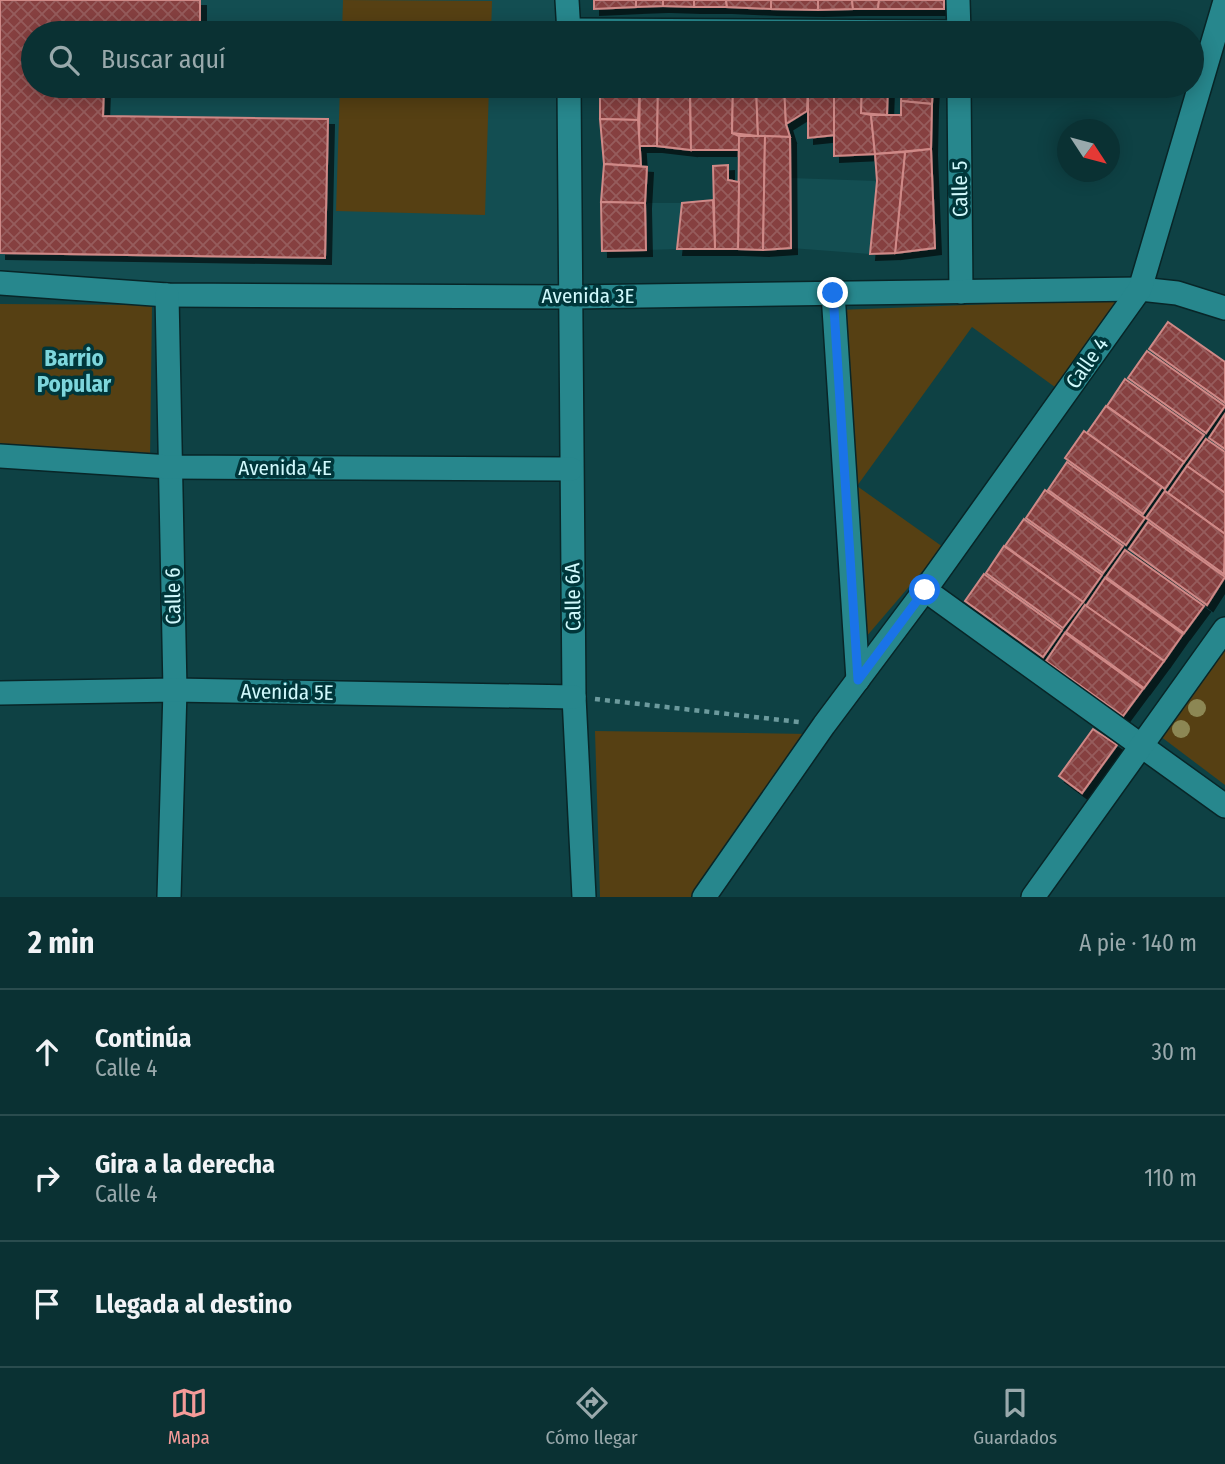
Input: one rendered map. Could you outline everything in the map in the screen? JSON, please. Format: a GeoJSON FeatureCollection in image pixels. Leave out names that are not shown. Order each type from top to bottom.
{"type":"FeatureCollection","features":[{"type":"Feature","properties":{"kind":"street"},"geometry":{"type":"LineString","coordinates":[[567,0],[568,21]]}},
{"type":"Feature","properties":{"kind":"street"},"geometry":{"type":"LineString","coordinates":[[958,0],[958,21]]}},
{"type":"Feature","properties":{"kind":"street","name":"Calle 4"},"geometry":{"type":"LineString","coordinates":[[1204,72],[1225,1]]}},
{"type":"Feature","properties":{"kind":"street"},"geometry":{"type":"LineString","coordinates":[[569,98],[571,297]]}},
{"type":"Feature","properties":{"kind":"street","name":"Calle 5"},"geometry":{"type":"LineString","coordinates":[[959,98],[961,292]]}},
{"type":"Feature","properties":{"kind":"street","name":"Calle 4"},"geometry":{"type":"LineString","coordinates":[[704,897],[824,725],[925,590],[1140,289],[1196,98]]}},
{"type":"Feature","properties":{"kind":"street","name":"Avenida 3E"},"geometry":{"type":"LineString","coordinates":[[0,283],[167,295],[571,297],[1140,289],[1177,293],[1225,308]]}},
{"type":"Feature","properties":{"kind":"street"},"geometry":{"type":"LineString","coordinates":[[833,293],[858,680]]}},
{"type":"Feature","properties":{"kind":"street","name":"Avenida 3E"},"geometry":{"type":"LineString","coordinates":[[1177,293],[1225,326]]}},
{"type":"Feature","properties":{"kind":"street","name":"Calle 6"},"geometry":{"type":"LineString","coordinates":[[167,295],[175,690],[170,897]]}},
{"type":"Feature","properties":{"kind":"street","name":"Calle 6A"},"geometry":{"type":"LineString","coordinates":[[571,297],[574,697],[584,897]]}},
{"type":"Feature","properties":{"kind":"street","name":"Avenida 4E"},"geometry":{"type":"LineString","coordinates":[[0,456],[170,467],[571,469]]}},
{"type":"Feature","properties":{"kind":"street"},"geometry":{"type":"LineString","coordinates":[[925,590],[1225,806]]}},
{"type":"Feature","properties":{"kind":"street"},"geometry":{"type":"LineString","coordinates":[[1033,897],[1225,629]]}},
{"type":"Feature","properties":{"kind":"street","name":"Avenida 5E"},"geometry":{"type":"LineString","coordinates":[[0,693],[175,690],[574,697]]}},
{"type":"Feature","properties":{"kind":"path"},"geometry":{"type":"LineString","coordinates":[[574,697],[824,725]]}},
{"type":"Feature","properties":{"kind":"shaded area"},"geometry":{"type":"Polygon","coordinates":[[[0,0],[555,0],[556,21],[21,21],[21,98],[559,98],[567,285],[0,285],[0,0]]]}},
{"type":"Feature","properties":{"kind":"shaded area"},"geometry":{"type":"Polygon","coordinates":[[[343,0],[492,1],[491,21],[342,21],[343,0]]]}},
{"type":"Feature","properties":{"kind":"shaded area"},"geometry":{"type":"Polygon","coordinates":[[[340,98],[489,98],[485,215],[336,211],[340,98]]]}},
{"type":"Feature","properties":{"kind":"shaded area"},"geometry":{"type":"Polygon","coordinates":[[[790,178],[877,181],[870,254],[791,248],[790,178]]]}},
{"type":"Feature","properties":{"kind":"shaded area"},"geometry":{"type":"Polygon","coordinates":[[[645,203],[682,203],[677,249],[646,250],[645,203]]]}},
{"type":"Feature","properties":{"kind":"shaded area"},"geometry":{"type":"Polygon","coordinates":[[[1123,299],[1059,390],[972,327],[857,486],[943,547],[866,637],[839,310],[1123,299]]]}},
{"type":"Feature","properties":{"kind":"shaded area"},"geometry":{"type":"Polygon","coordinates":[[[0,304],[152,305],[150,462],[0,461],[0,304]]]}},
{"type":"Feature","properties":{"kind":"shaded area"},"geometry":{"type":"Polygon","coordinates":[[[1225,648],[1225,785],[1160,736],[1225,648]]]}},
{"type":"Feature","properties":{"kind":"shaded area"},"geometry":{"type":"Polygon","coordinates":[[[595,731],[810,734],[695,897],[600,897],[595,731]]]}},
{"type":"Feature","properties":{"kind":"building"},"geometry":{"type":"Polygon","coordinates":[[[0,0],[200,0],[200,21],[21,21],[21,98],[104,98],[103,116],[328,119],[325,258],[0,253],[0,0]]]}},
{"type":"Feature","properties":{"kind":"building"},"geometry":{"type":"Polygon","coordinates":[[[594,0],[636,0],[636,7],[594,9],[594,0]]]}},
{"type":"Feature","properties":{"kind":"building"},"geometry":{"type":"Polygon","coordinates":[[[636,0],[663,0],[663,6],[636,7],[636,0]]]}},
{"type":"Feature","properties":{"kind":"building"},"geometry":{"type":"Polygon","coordinates":[[[663,0],[694,0],[694,7],[663,6],[663,0]]]}},
{"type":"Feature","properties":{"kind":"building"},"geometry":{"type":"Polygon","coordinates":[[[694,0],[726,0],[727,7],[694,7],[694,0]]]}},
{"type":"Feature","properties":{"kind":"building"},"geometry":{"type":"Polygon","coordinates":[[[726,0],[771,0],[771,9],[727,7],[726,0]]]}},
{"type":"Feature","properties":{"kind":"building"},"geometry":{"type":"Polygon","coordinates":[[[771,0],[818,0],[818,10],[771,9],[771,0]]]}},
{"type":"Feature","properties":{"kind":"building"},"geometry":{"type":"Polygon","coordinates":[[[818,0],[852,0],[853,9],[818,10],[818,0]]]}},
{"type":"Feature","properties":{"kind":"building"},"geometry":{"type":"Polygon","coordinates":[[[852,0],[879,0],[878,9],[853,9],[852,0]]]}},
{"type":"Feature","properties":{"kind":"building"},"geometry":{"type":"Polygon","coordinates":[[[879,0],[944,0],[944,9],[878,9],[879,0]]]}},
{"type":"Feature","properties":{"kind":"building"},"geometry":{"type":"Polygon","coordinates":[[[600,98],[639,98],[638,120],[600,119],[600,98]]]}},
{"type":"Feature","properties":{"kind":"building"},"geometry":{"type":"Polygon","coordinates":[[[640,98],[658,98],[657,146],[639,146],[640,98]]]}},
{"type":"Feature","properties":{"kind":"building"},"geometry":{"type":"Polygon","coordinates":[[[658,98],[690,98],[691,150],[657,146],[658,98]]]}},
{"type":"Feature","properties":{"kind":"building"},"geometry":{"type":"Polygon","coordinates":[[[690,98],[733,98],[732,133],[739,136],[739,150],[691,150],[690,98]]]}},
{"type":"Feature","properties":{"kind":"building"},"geometry":{"type":"Polygon","coordinates":[[[733,98],[756,98],[758,136],[732,133],[733,98]]]}},
{"type":"Feature","properties":{"kind":"building"},"geometry":{"type":"Polygon","coordinates":[[[756,98],[785,98],[786,124],[790,137],[758,136],[756,98]]]}},
{"type":"Feature","properties":{"kind":"building"},"geometry":{"type":"Polygon","coordinates":[[[785,98],[808,98],[807,111],[786,124],[785,98]]]}},
{"type":"Feature","properties":{"kind":"building"},"geometry":{"type":"Polygon","coordinates":[[[808,98],[834,98],[835,135],[808,138],[808,98]]]}},
{"type":"Feature","properties":{"kind":"building"},"geometry":{"type":"Polygon","coordinates":[[[834,98],[862,98],[861,113],[871,115],[875,154],[834,156],[834,98]]]}},
{"type":"Feature","properties":{"kind":"building"},"geometry":{"type":"Polygon","coordinates":[[[862,98],[888,98],[887,115],[861,113],[862,98]]]}},
{"type":"Feature","properties":{"kind":"building"},"geometry":{"type":"Polygon","coordinates":[[[901,98],[932,98],[932,104],[901,101],[901,98]]]}},
{"type":"Feature","properties":{"kind":"building"},"geometry":{"type":"Polygon","coordinates":[[[901,101],[932,104],[931,149],[875,154],[871,115],[901,115],[901,101]]]}},
{"type":"Feature","properties":{"kind":"building"},"geometry":{"type":"Polygon","coordinates":[[[600,119],[638,120],[641,166],[604,164],[600,119]]]}},
{"type":"Feature","properties":{"kind":"building"},"geometry":{"type":"Polygon","coordinates":[[[739,136],[765,136],[763,250],[738,249],[739,136]]]}},
{"type":"Feature","properties":{"kind":"building"},"geometry":{"type":"Polygon","coordinates":[[[765,136],[790,137],[791,248],[763,250],[765,136]]]}},
{"type":"Feature","properties":{"kind":"building"},"geometry":{"type":"Polygon","coordinates":[[[931,149],[935,248],[895,253],[905,152],[931,149]]]}},
{"type":"Feature","properties":{"kind":"building"},"geometry":{"type":"Polygon","coordinates":[[[905,152],[895,253],[870,254],[877,181],[875,154],[905,152]]]}},
{"type":"Feature","properties":{"kind":"building"},"geometry":{"type":"Polygon","coordinates":[[[604,164],[647,167],[645,203],[601,202],[604,164]]]}},
{"type":"Feature","properties":{"kind":"building"},"geometry":{"type":"Polygon","coordinates":[[[728,165],[728,180],[739,182],[738,249],[715,249],[713,166],[728,165]]]}},
{"type":"Feature","properties":{"kind":"building"},"geometry":{"type":"Polygon","coordinates":[[[713,200],[715,249],[677,249],[682,203],[713,200]]]}},
{"type":"Feature","properties":{"kind":"building"},"geometry":{"type":"Polygon","coordinates":[[[601,202],[645,203],[646,250],[602,251],[601,202]]]}},
{"type":"Feature","properties":{"kind":"building"},"geometry":{"type":"Polygon","coordinates":[[[1168,322],[1225,362],[1225,403],[1149,349],[1168,322]]]}},
{"type":"Feature","properties":{"kind":"building"},"geometry":{"type":"Polygon","coordinates":[[[1147,351],[1225,406],[1206,433],[1128,378],[1147,351]]]}},
{"type":"Feature","properties":{"kind":"building"},"geometry":{"type":"Polygon","coordinates":[[[1125,379],[1204,435],[1184,462],[1107,406],[1125,379]]]}},
{"type":"Feature","properties":{"kind":"building"},"geometry":{"type":"Polygon","coordinates":[[[1106,406],[1184,462],[1165,489],[1087,433],[1106,406]]]}},
{"type":"Feature","properties":{"kind":"building"},"geometry":{"type":"Polygon","coordinates":[[[1225,414],[1225,449],[1209,438],[1225,414]]]}},
{"type":"Feature","properties":{"kind":"building"},"geometry":{"type":"Polygon","coordinates":[[[1084,431],[1162,487],[1143,514],[1065,458],[1084,431]]]}},
{"type":"Feature","properties":{"kind":"building"},"geometry":{"type":"Polygon","coordinates":[[[1206,439],[1225,452],[1225,493],[1187,466],[1206,439]]]}},
{"type":"Feature","properties":{"kind":"building"},"geometry":{"type":"Polygon","coordinates":[[[1067,462],[1145,518],[1126,545],[1048,490],[1067,462]]]}},
{"type":"Feature","properties":{"kind":"building"},"geometry":{"type":"Polygon","coordinates":[[[1187,466],[1225,493],[1225,534],[1168,493],[1187,466]]]}},
{"type":"Feature","properties":{"kind":"building"},"geometry":{"type":"Polygon","coordinates":[[[1045,490],[1123,546],[1103,573],[1026,518],[1045,490]]]}},
{"type":"Feature","properties":{"kind":"building"},"geometry":{"type":"Polygon","coordinates":[[[1165,491],[1225,534],[1224,574],[1146,518],[1165,491]]]}},
{"type":"Feature","properties":{"kind":"building"},"geometry":{"type":"Polygon","coordinates":[[[1024,519],[1102,575],[1083,602],[1005,546],[1024,519]]]}},
{"type":"Feature","properties":{"kind":"building"},"geometry":{"type":"Polygon","coordinates":[[[1148,522],[1225,577],[1207,605],[1129,549],[1148,522]]]}},
{"type":"Feature","properties":{"kind":"building"},"geometry":{"type":"Polygon","coordinates":[[[1004,546],[1083,602],[1063,628],[986,573],[1004,546]]]}},
{"type":"Feature","properties":{"kind":"building"},"geometry":{"type":"Polygon","coordinates":[[[1125,550],[1204,606],[1184,633],[1106,577],[1125,550]]]}},
{"type":"Feature","properties":{"kind":"building"},"geometry":{"type":"Polygon","coordinates":[[[984,574],[1062,630],[1043,657],[965,601],[984,574]]]}},
{"type":"Feature","properties":{"kind":"building"},"geometry":{"type":"Polygon","coordinates":[[[1105,578],[1183,634],[1164,661],[1086,606],[1105,578]]]}},
{"type":"Feature","properties":{"kind":"building"},"geometry":{"type":"Polygon","coordinates":[[[1085,605],[1164,661],[1144,688],[1066,632],[1085,605]]]}},
{"type":"Feature","properties":{"kind":"building"},"geometry":{"type":"Polygon","coordinates":[[[1065,633],[1143,689],[1123,716],[1046,661],[1065,633]]]}},
{"type":"Feature","properties":{"kind":"building"},"geometry":{"type":"Polygon","coordinates":[[[1093,729],[1117,745],[1082,793],[1059,776],[1093,729]]]}},
{"type":"Feature","properties":{"kind":"district","name":"Barrio Popular"},"geometry":{"type":"Point","coordinates":[74,371]}},
{"type":"Feature","properties":{"kind":"route"},"geometry":{"type":"LineString","coordinates":[[833,293],[858,680],[925,590]]}}]}
